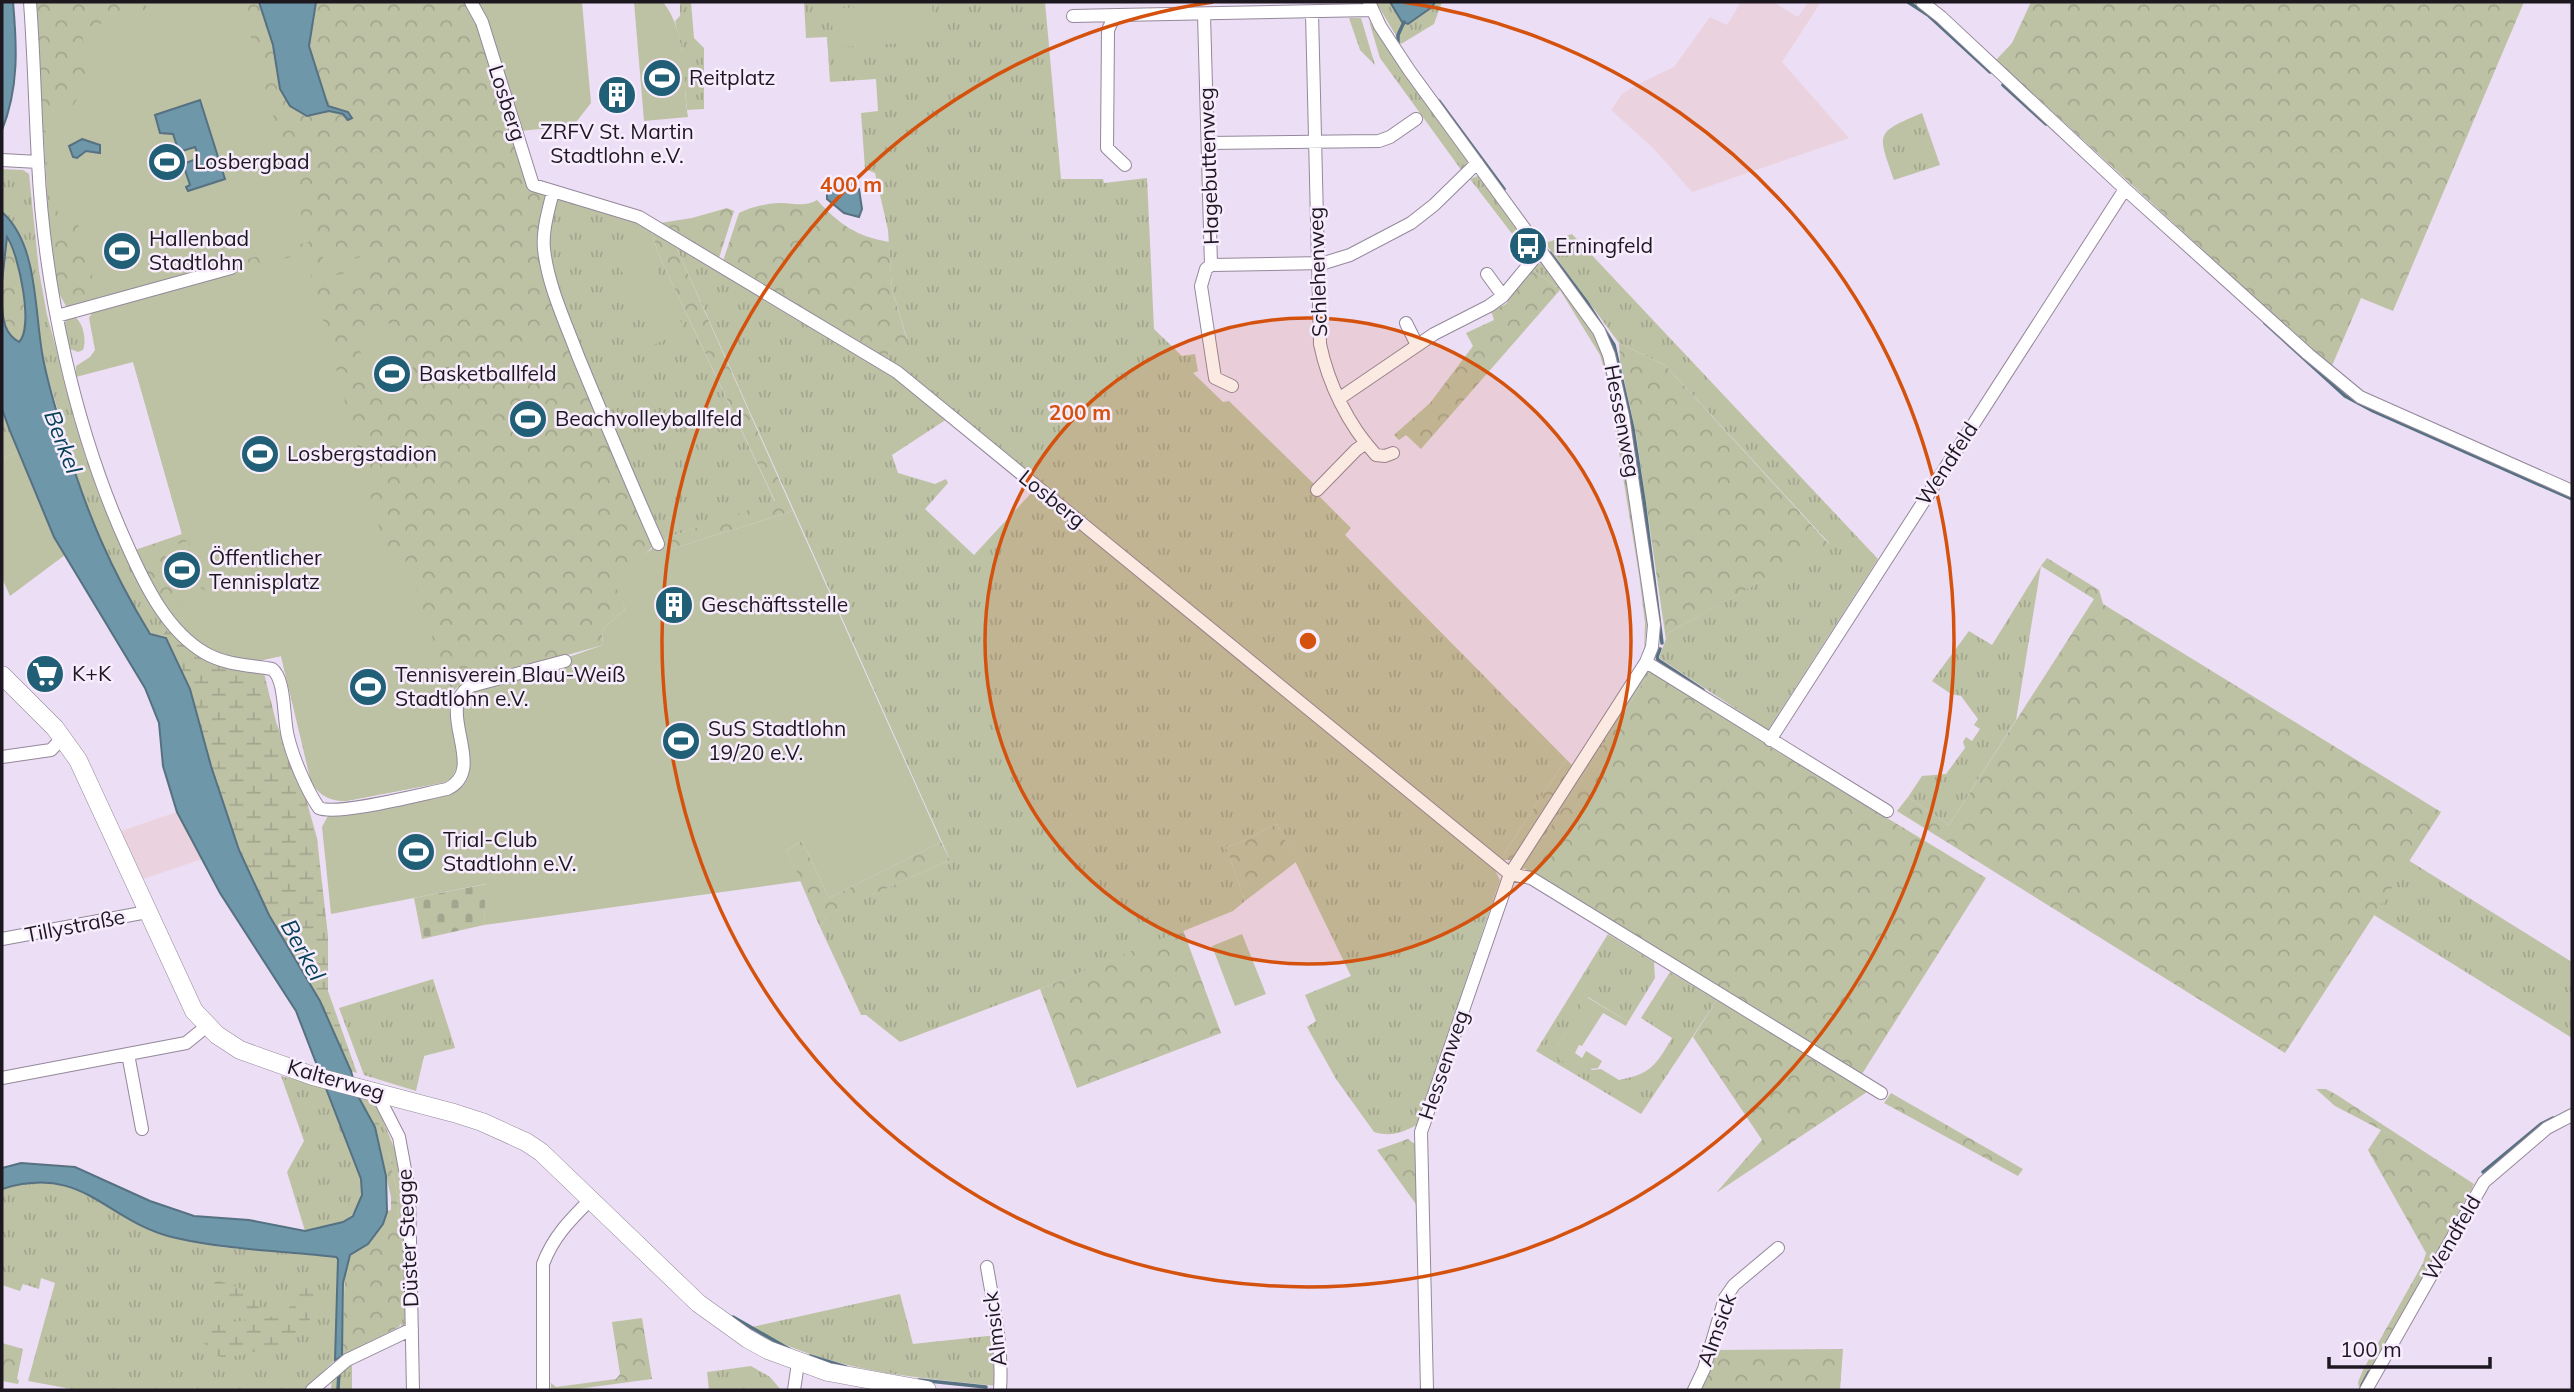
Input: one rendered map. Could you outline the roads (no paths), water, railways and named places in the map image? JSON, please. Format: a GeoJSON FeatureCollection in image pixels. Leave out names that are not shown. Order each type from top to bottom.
{"type":"FeatureCollection","features":[{"type":"Feature","properties":{"kind":"street"},"geometry":{"type":"LineString","coordinates":[[30,2],[38,162],[48,265],[57,316],[98,471],[122,534],[150,592],[184,636],[205,653],[230,663],[272,668],[276,672],[281,687],[288,740],[319,808],[348,808],[447,789],[455,785],[461,778],[464,765],[456,710],[457,697],[463,690],[565,660]]}},
{"type":"Feature","properties":{"kind":"street","name":"Losberg"},"geometry":{"type":"LineString","coordinates":[[471,2],[482,22],[533,185],[639,217],[897,372],[1510,874]]}},
{"type":"Feature","properties":{"kind":"street"},"geometry":{"type":"LineString","coordinates":[[1923,2],[2125,189],[2308,354],[2360,397],[2572,491]]}},
{"type":"Feature","properties":{"kind":"street"},"geometry":{"type":"LineString","coordinates":[[1073,16],[1115,19],[1312,13],[1370,6]]}},
{"type":"Feature","properties":{"kind":"street","name":"Hessenweg"},"geometry":{"type":"LineString","coordinates":[[1370,6],[1409,71],[1591,319],[1609,355],[1623,416],[1654,625],[1652,647],[1646,662],[1510,874],[1421,1132],[1427,1390]]}},
{"type":"Feature","properties":{"kind":"street","name":"Schlehenweg"},"geometry":{"type":"LineString","coordinates":[[1312,13],[1320,344],[1328,372],[1353,426],[1366,443]]}},
{"type":"Feature","properties":{"kind":"street","name":"Hagebuttenweg"},"geometry":{"type":"LineString","coordinates":[[1203,15],[1211,265],[1206,269],[1201,286],[1215,377],[1232,386]]}},
{"type":"Feature","properties":{"kind":"street"},"geometry":{"type":"LineString","coordinates":[[1115,19],[1108,30],[1107,148],[1125,165]]}},
{"type":"Feature","properties":{"kind":"street"},"geometry":{"type":"LineString","coordinates":[[1208,143],[1384,140],[1416,119]]}},
{"type":"Feature","properties":{"kind":"street"},"geometry":{"type":"LineString","coordinates":[[2,160],[38,162]]}},
{"type":"Feature","properties":{"kind":"street"},"geometry":{"type":"LineString","coordinates":[[1211,265],[1316,264],[1350,255],[1410,223],[1434,205],[1477,163]]}},
{"type":"Feature","properties":{"kind":"street","name":"Wendfeld"},"geometry":{"type":"LineString","coordinates":[[1770,740],[2125,189]]}},
{"type":"Feature","properties":{"kind":"street"},"geometry":{"type":"LineString","coordinates":[[553,191],[545,231],[547,271],[606,424],[658,544]]}},
{"type":"Feature","properties":{"kind":"street"},"geometry":{"type":"LineString","coordinates":[[1340,398],[1417,345],[1503,296],[1541,250]]}},
{"type":"Feature","properties":{"kind":"street"},"geometry":{"type":"LineString","coordinates":[[57,316],[232,268]]}},
{"type":"Feature","properties":{"kind":"street"},"geometry":{"type":"LineString","coordinates":[[1487,274],[1503,296]]}},
{"type":"Feature","properties":{"kind":"street"},"geometry":{"type":"LineString","coordinates":[[1406,323],[1417,345]]}},
{"type":"Feature","properties":{"kind":"street"},"geometry":{"type":"LineString","coordinates":[[1317,490],[1366,443],[1376,455],[1393,453]]}},
{"type":"Feature","properties":{"kind":"street"},"geometry":{"type":"LineString","coordinates":[[1646,662],[1887,811]]}},
{"type":"Feature","properties":{"kind":"street","name":"Kalterweg"},"geometry":{"type":"LineString","coordinates":[[2,675],[63,737],[78,760],[194,1011],[207,1026],[240,1050],[313,1076],[462,1116],[506,1132],[541,1152],[656,1265],[712,1314],[748,1339],[798,1363],[854,1378],[927,1390]]}},
{"type":"Feature","properties":{"kind":"street"},"geometry":{"type":"LineString","coordinates":[[2,757],[51,750],[63,737]]}},
{"type":"Feature","properties":{"kind":"street"},"geometry":{"type":"LineString","coordinates":[[1510,874],[1531,878],[1881,1094]]}},
{"type":"Feature","properties":{"kind":"street","name":"Tillystraße"},"geometry":{"type":"LineString","coordinates":[[2,939],[148,912]]}},
{"type":"Feature","properties":{"kind":"street"},"geometry":{"type":"LineString","coordinates":[[2,1078],[186,1043],[207,1026]]}},
{"type":"Feature","properties":{"kind":"street"},"geometry":{"type":"LineString","coordinates":[[128,1054],[142,1129]]}},
{"type":"Feature","properties":{"kind":"street","name":"Düster Stegge"},"geometry":{"type":"LineString","coordinates":[[368,1090],[399,1137],[407,1169],[410,1191],[413,1390]]}},
{"type":"Feature","properties":{"kind":"street","name":"Wendfeld"},"geometry":{"type":"LineString","coordinates":[[2366,1390],[2484,1182],[2547,1128],[2572,1115]]}},
{"type":"Feature","properties":{"kind":"street"},"geometry":{"type":"LineString","coordinates":[[543,1390],[543,1264],[558,1235],[590,1200]]}},
{"type":"Feature","properties":{"kind":"street","name":"Almsick"},"geometry":{"type":"LineString","coordinates":[[1694,1390],[1704,1369],[1725,1298],[1734,1285],[1778,1248]]}},
{"type":"Feature","properties":{"kind":"street","name":"Almsick"},"geometry":{"type":"LineString","coordinates":[[987,1267],[999,1341],[1000,1390]]}},
{"type":"Feature","properties":{"kind":"street"},"geometry":{"type":"LineString","coordinates":[[312,1390],[347,1360],[412,1329]]}},
{"type":"Feature","properties":{"kind":"street"},"geometry":{"type":"LineString","coordinates":[[794,1390],[798,1363]]}},
{"type":"Feature","properties":{"kind":"water"},"geometry":{"type":"Polygon","coordinates":[[[2,2],[13,2],[16,51],[14,83],[2,130],[2,2]]]}},
{"type":"Feature","properties":{"kind":"water"},"geometry":{"type":"Polygon","coordinates":[[[259,2],[316,2],[309,46],[328,106],[348,112],[352,118],[348,120],[343,114],[329,111],[307,116],[290,106],[280,89],[273,45],[259,2]]]}},
{"type":"Feature","properties":{"kind":"water"},"geometry":{"type":"Polygon","coordinates":[[[1390,2],[1435,2],[1408,24],[1402,22],[1390,2]]]}},
{"type":"Feature","properties":{"kind":"water"},"geometry":{"type":"Polygon","coordinates":[[[200,100],[225,179],[188,191],[186,187],[190,185],[183,164],[199,158],[195,147],[179,152],[173,134],[160,133],[155,115],[200,100]]]}},
{"type":"Feature","properties":{"kind":"water"},"geometry":{"type":"Polygon","coordinates":[[[82,139],[100,145],[100,153],[86,151],[77,158],[73,157],[69,146],[82,139]]]}},
{"type":"Feature","properties":{"kind":"water"},"geometry":{"type":"Polygon","coordinates":[[[834,187],[859,189],[862,209],[859,217],[844,213],[827,199],[827,191],[834,187]]]}},
{"type":"Feature","properties":{"kind":"water","name":"Berkel"},"geometry":{"type":"Polygon","coordinates":[[[2,212],[23,242],[29,261],[47,378],[91,516],[136,610],[150,634],[166,638],[190,689],[211,766],[239,850],[269,915],[320,1001],[351,1071],[358,1096],[375,1127],[386,1176],[387,1212],[383,1224],[368,1244],[350,1255],[343,1283],[342,1356],[335,1360],[336,1257],[236,1248],[176,1238],[131,1220],[75,1189],[54,1183],[30,1183],[2,1189],[2,1168],[21,1163],[75,1167],[150,1201],[194,1216],[249,1220],[305,1231],[343,1222],[353,1216],[362,1195],[361,1179],[296,1011],[220,893],[177,812],[163,766],[159,723],[145,688],[54,537],[10,431],[2,409],[2,306],[6,327],[19,342],[23,334],[25,307],[20,274],[7,237],[2,282],[2,212]]]}},
{"type":"Feature","properties":{"kind":"waterway"},"geometry":{"type":"LineString","coordinates":[[1908,2],[1928,15],[1990,72]]}},
{"type":"Feature","properties":{"kind":"waterway"},"geometry":{"type":"LineString","coordinates":[[1398,43],[1398,35],[1404,22]]}},
{"type":"Feature","properties":{"kind":"waterway"},"geometry":{"type":"LineString","coordinates":[[2003,85],[2046,124]]}},
{"type":"Feature","properties":{"kind":"waterway"},"geometry":{"type":"LineString","coordinates":[[1439,101],[1504,189]]}},
{"type":"Feature","properties":{"kind":"waterway"},"geometry":{"type":"LineString","coordinates":[[1550,253],[1586,301],[1614,345],[1633,429],[1662,643]]}},
{"type":"Feature","properties":{"kind":"waterway"},"geometry":{"type":"LineString","coordinates":[[2265,323],[2345,396],[2572,499]]}},
{"type":"Feature","properties":{"kind":"waterway"},"geometry":{"type":"LineString","coordinates":[[1660,649],[1658,660],[1703,690]]}},
{"type":"Feature","properties":{"kind":"waterway"},"geometry":{"type":"LineString","coordinates":[[2483,1172],[2541,1124],[2553,1118]]}},
{"type":"Feature","properties":{"kind":"waterway"},"geometry":{"type":"LineString","coordinates":[[733,1317],[789,1349]]}},
{"type":"Feature","properties":{"kind":"waterway"},"geometry":{"type":"LineString","coordinates":[[810,1356],[846,1367]]}},
{"type":"Feature","properties":{"kind":"waterway"},"geometry":{"type":"LineString","coordinates":[[338,1390],[339,1371]]}},
{"type":"Feature","properties":{"kind":"waterway"},"geometry":{"type":"LineString","coordinates":[[2362,1385],[2369,1372]]}},
{"type":"Feature","properties":{"kind":"waterway"},"geometry":{"type":"LineString","coordinates":[[919,1380],[986,1387]]}},
{"type":"Feature","properties":{"kind":"place","name":"Reitplatz"},"geometry":{"type":"Point","coordinates":[662,78]}},
{"type":"Feature","properties":{"kind":"place","name":"ZRFV St. Martin Stadtlohn e.V."},"geometry":{"type":"Point","coordinates":[617,95]}},
{"type":"Feature","properties":{"kind":"place","name":"Losbergbad"},"geometry":{"type":"Point","coordinates":[167,162]}},
{"type":"Feature","properties":{"kind":"place","name":"Erningfeld"},"geometry":{"type":"Point","coordinates":[1528,246]}},
{"type":"Feature","properties":{"kind":"place","name":"Hallenbad Stadtlohn"},"geometry":{"type":"Point","coordinates":[122,251]}},
{"type":"Feature","properties":{"kind":"place","name":"Basketballfeld"},"geometry":{"type":"Point","coordinates":[392,374]}},
{"type":"Feature","properties":{"kind":"place","name":"Beachvolleyballfeld"},"geometry":{"type":"Point","coordinates":[528,419]}},
{"type":"Feature","properties":{"kind":"place","name":"Losbergstadion"},"geometry":{"type":"Point","coordinates":[260,454]}},
{"type":"Feature","properties":{"kind":"place","name":"Öffentlicher Tennisplatz"},"geometry":{"type":"Point","coordinates":[182,570]}},
{"type":"Feature","properties":{"kind":"place","name":"Geschäftsstelle"},"geometry":{"type":"Point","coordinates":[674,605]}},
{"type":"Feature","properties":{"kind":"place","name":"K+K"},"geometry":{"type":"Point","coordinates":[45,674]}},
{"type":"Feature","properties":{"kind":"place","name":"Tennisverein Blau-Weiß Stadtlohn e.V."},"geometry":{"type":"Point","coordinates":[368,687]}},
{"type":"Feature","properties":{"kind":"place","name":"SuS Stadtlohn 19/20 e.V."},"geometry":{"type":"Point","coordinates":[681,741]}},
{"type":"Feature","properties":{"kind":"place","name":"Trial-Club Stadtlohn e.V."},"geometry":{"type":"Point","coordinates":[416,852]}}]}
